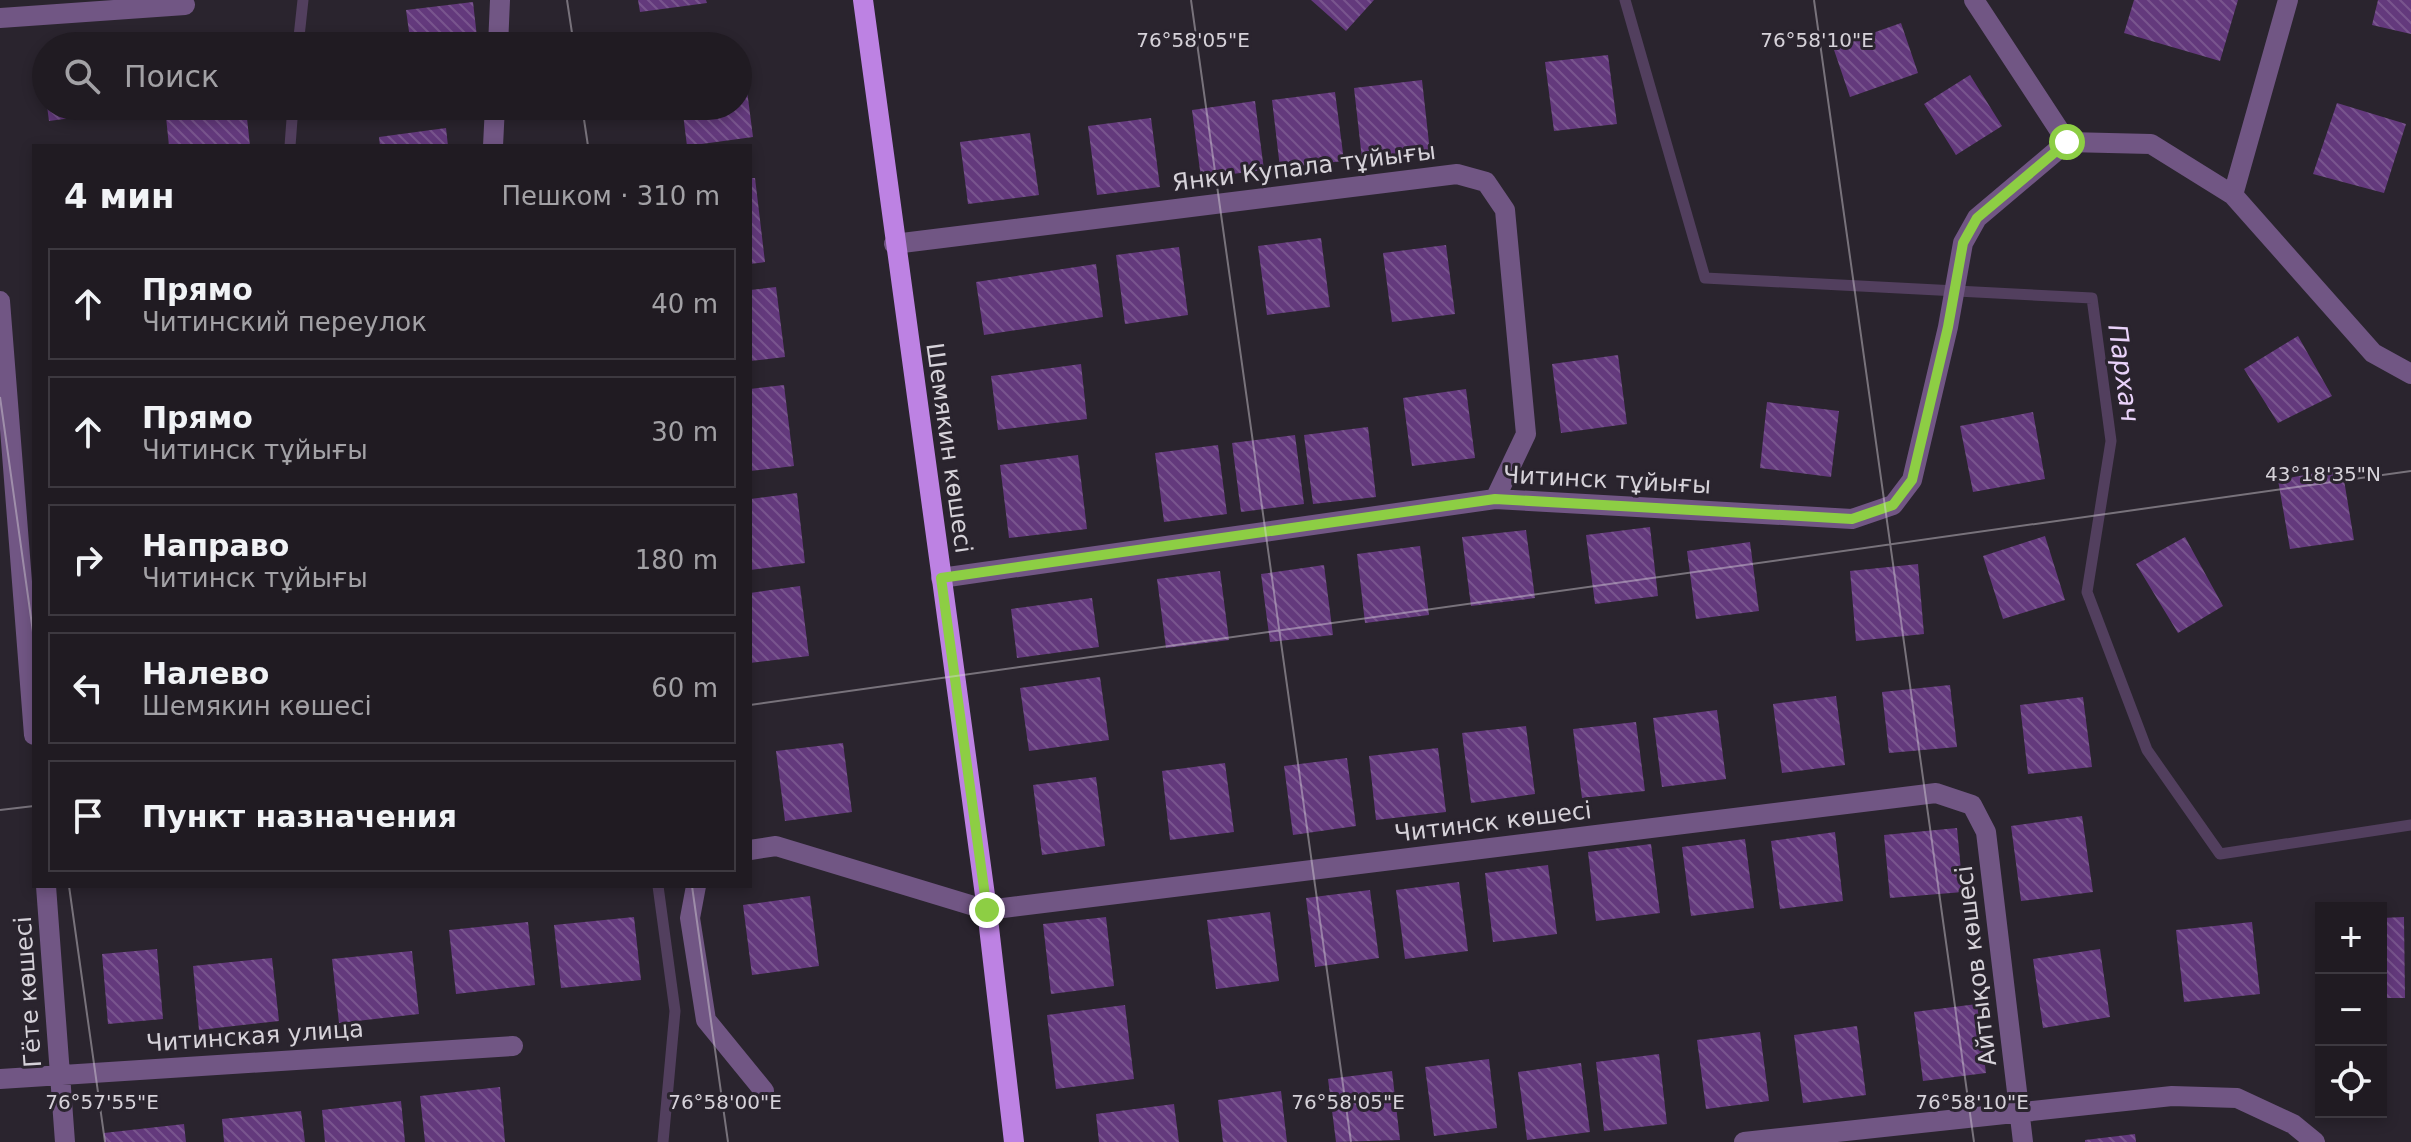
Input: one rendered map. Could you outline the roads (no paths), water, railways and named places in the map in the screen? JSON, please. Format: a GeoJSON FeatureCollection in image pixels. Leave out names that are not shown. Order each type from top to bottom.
{"type":"FeatureCollection","features":[{"type":"Feature","properties":{"kind":"main road","name":"Шемякин көшесі"},"geometry":{"type":"LineString","coordinates":[[863,0],[987,910],[1014,1142]]}},
{"type":"Feature","properties":{"kind":"street"},"geometry":{"type":"LineString","coordinates":[[499,32],[500,0]]}},
{"type":"Feature","properties":{"kind":"street"},"geometry":{"type":"LineString","coordinates":[[1974,0],[2067,142],[2151,144],[2233,195],[2373,353],[2411,374]]}},
{"type":"Feature","properties":{"kind":"street"},"geometry":{"type":"LineString","coordinates":[[2233,195],[2288,0]]}},
{"type":"Feature","properties":{"kind":"street"},"geometry":{"type":"LineString","coordinates":[[0,18],[185,5]]}},
{"type":"Feature","properties":{"kind":"street"},"geometry":{"type":"LineString","coordinates":[[493,144],[494,120]]}},
{"type":"Feature","properties":{"kind":"street","name":"Читинск тұйығы"},"geometry":{"type":"LineString","coordinates":[[941,578],[1495,499],[1852,519],[1893,505],[1912,480],[1948,327],[1963,243],[1977,218],[2067,142]]}},
{"type":"Feature","properties":{"kind":"street","name":"Янки Купала тұйығы"},"geometry":{"type":"LineString","coordinates":[[894,244],[1457,174],[1486,182],[1505,210],[1526,434],[1495,499]]}},
{"type":"Feature","properties":{"kind":"street"},"geometry":{"type":"LineString","coordinates":[[0,301],[32,697]]}},
{"type":"Feature","properties":{"kind":"street","name":"Читинск көшесі"},"geometry":{"type":"LineString","coordinates":[[987,910],[1936,793],[1972,805],[1986,832]]}},
{"type":"Feature","properties":{"kind":"street","name":"Айтықов көшесі"},"geometry":{"type":"LineString","coordinates":[[1986,832],[2023,1142]]}},
{"type":"Feature","properties":{"kind":"street"},"geometry":{"type":"LineString","coordinates":[[752,850],[776,846],[987,910]]}},
{"type":"Feature","properties":{"kind":"street","name":"Гёте көшесі"},"geometry":{"type":"LineString","coordinates":[[46,888],[65,1142]]}},
{"type":"Feature","properties":{"kind":"street"},"geometry":{"type":"LineString","coordinates":[[696,888],[690,918],[706,1020],[764,1091]]}},
{"type":"Feature","properties":{"kind":"street","name":"Читинская улица"},"geometry":{"type":"LineString","coordinates":[[0,1079],[513,1046]]}},
{"type":"Feature","properties":{"kind":"street"},"geometry":{"type":"LineString","coordinates":[[1744,1142],[2172,1096],[2237,1098],[2293,1124],[2315,1142]]}},
{"type":"Feature","properties":{"kind":"waterway"},"geometry":{"type":"LineString","coordinates":[[300,32],[303,0]]}},
{"type":"Feature","properties":{"kind":"waterway","name":"Пархач"},"geometry":{"type":"LineString","coordinates":[[1625,0],[1705,278],[2092,298],[2111,441],[2087,592],[2147,750],[2220,854],[2411,825]]}},
{"type":"Feature","properties":{"kind":"waterway"},"geometry":{"type":"LineString","coordinates":[[290,144],[292,120]]}},
{"type":"Feature","properties":{"kind":"waterway"},"geometry":{"type":"LineString","coordinates":[[658,888],[675,1011],[663,1142]]}}]}
